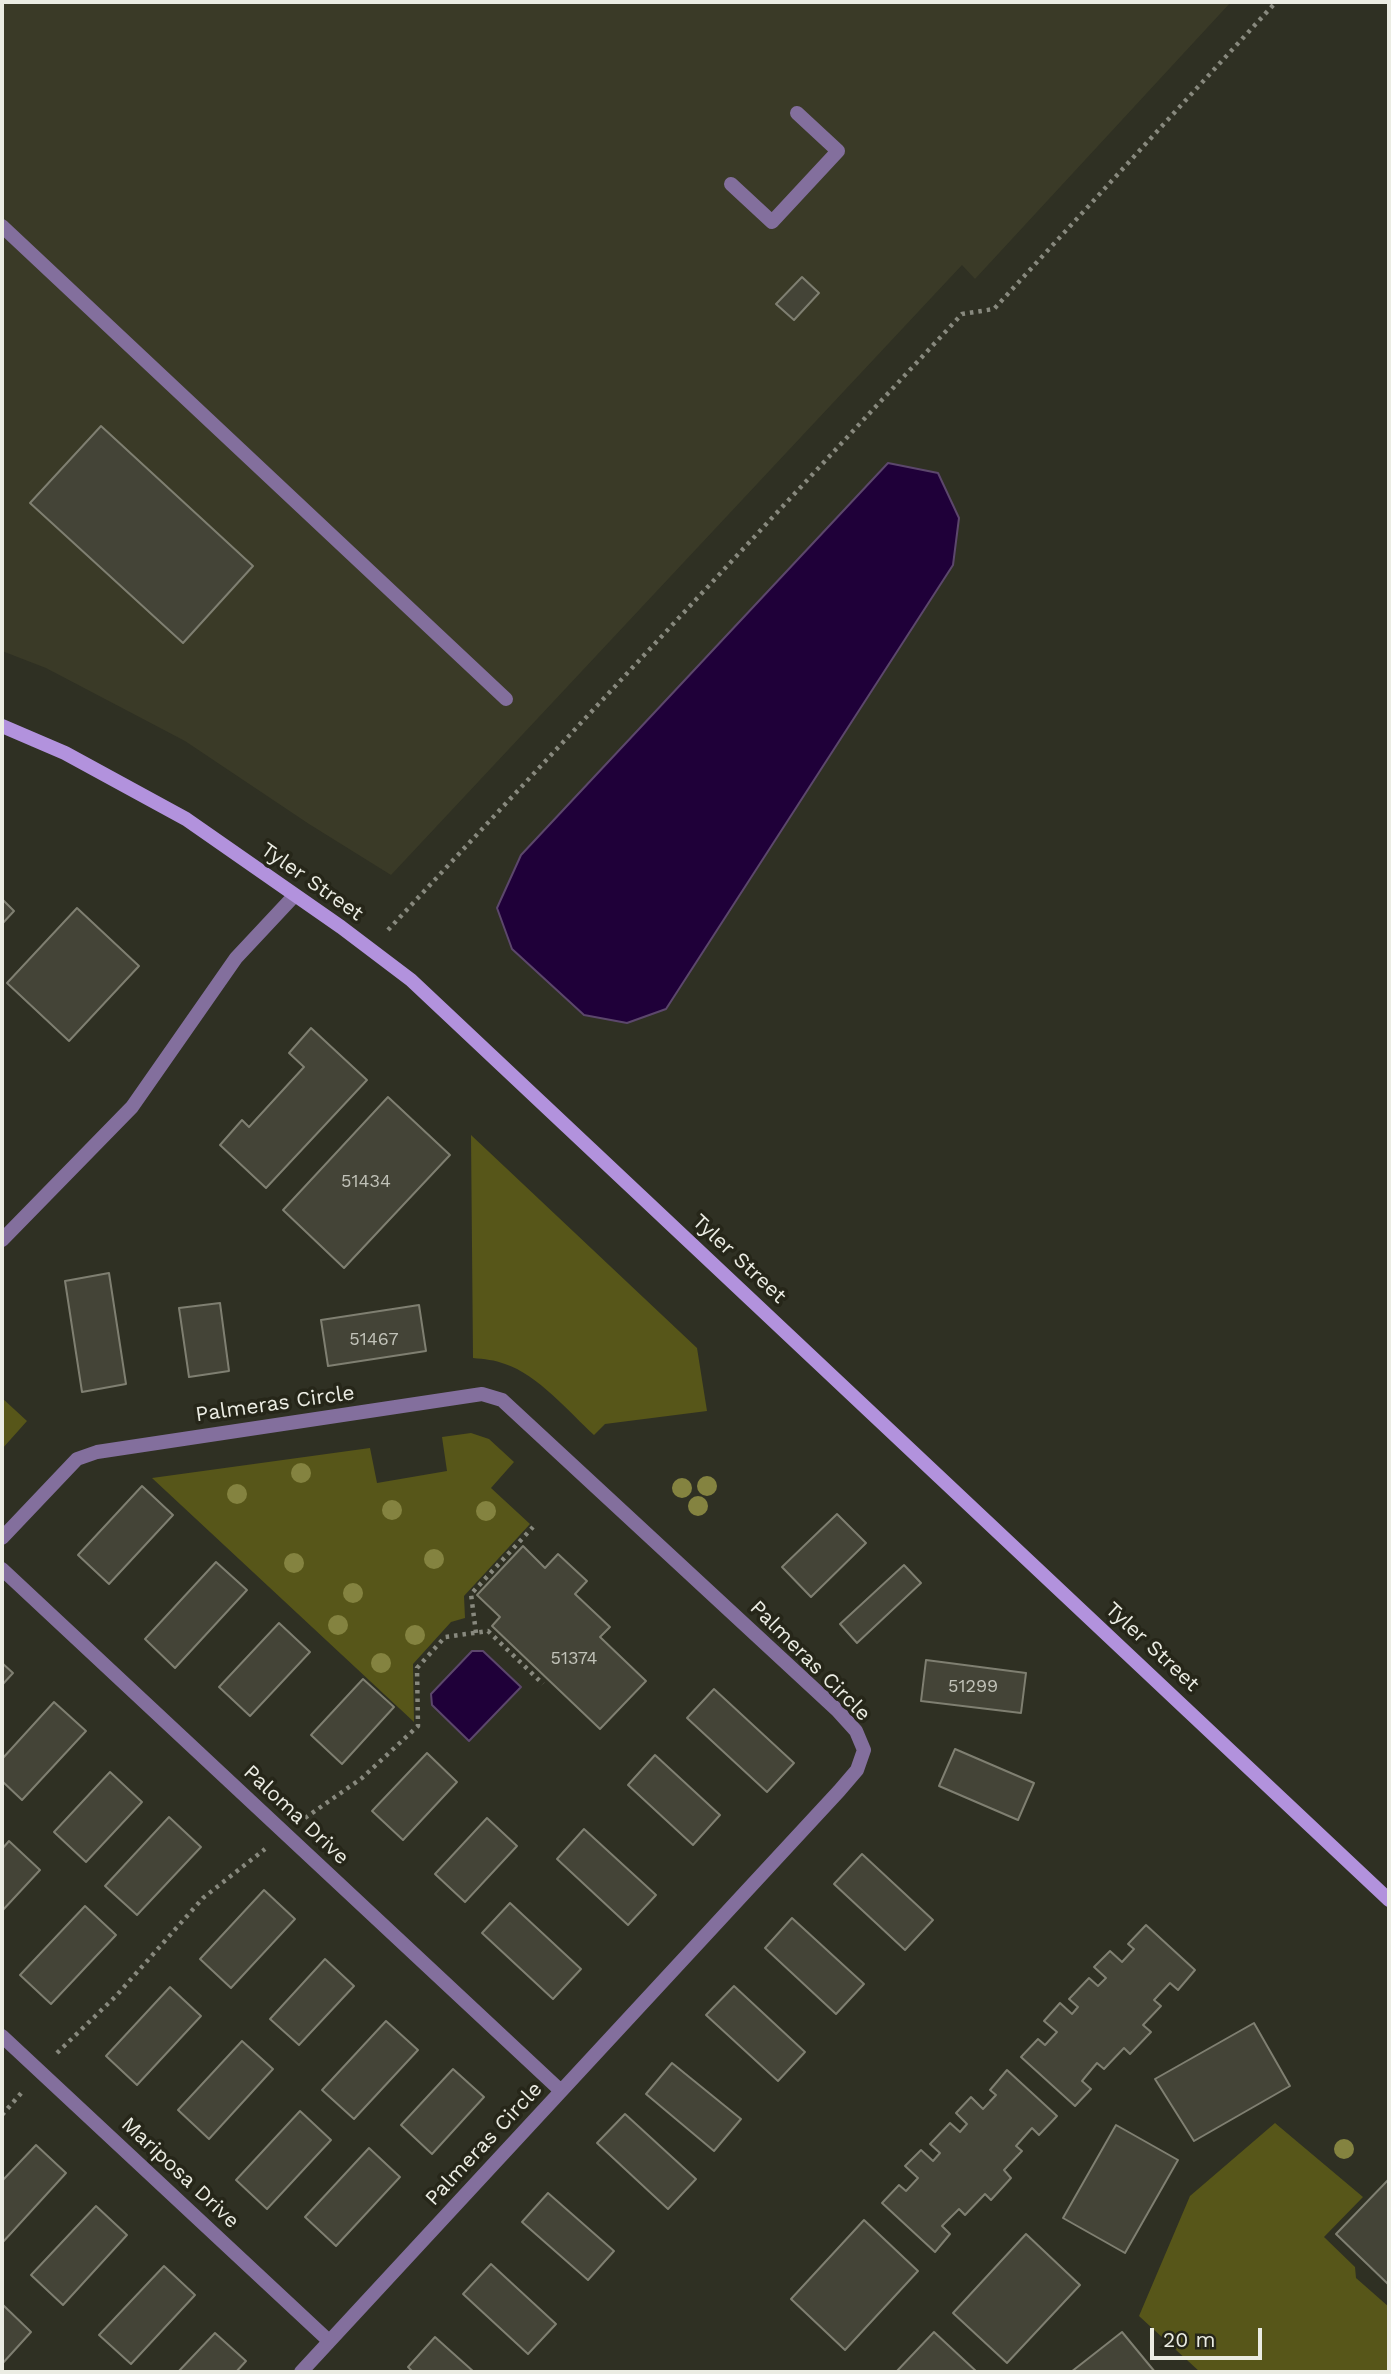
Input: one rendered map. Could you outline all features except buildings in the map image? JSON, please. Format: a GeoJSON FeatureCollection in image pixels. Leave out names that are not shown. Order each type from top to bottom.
{"type":"FeatureCollection","features":[{"type":"Feature","properties":{"kind":"street"},"geometry":{"type":"LineString","coordinates":[[731,184],[772,222],[782,212],[838,151],[797,113]]}},
{"type":"Feature","properties":{"kind":"street"},"geometry":{"type":"LineString","coordinates":[[2,226],[506,699]]}},
{"type":"Feature","properties":{"kind":"street","name":"Tyler Street"},"geometry":{"type":"LineString","coordinates":[[2,726],[65,753],[186,819],[371,949],[448,1014],[1389,1900]]}},
{"type":"Feature","properties":{"kind":"street"},"geometry":{"type":"LineString","coordinates":[[2,1240],[132,1107],[236,958],[294,896]]}},
{"type":"Feature","properties":{"kind":"street","name":"Palmeras Circle"},"geometry":{"type":"LineString","coordinates":[[2,1538],[77,1459],[97,1452],[482,1394],[502,1400],[524,1419],[836,1710],[856,1731],[864,1750],[857,1770],[300,2372]]}},
{"type":"Feature","properties":{"kind":"street","name":"Paloma Drive"},"geometry":{"type":"LineString","coordinates":[[2,1569],[561,2091]]}},
{"type":"Feature","properties":{"kind":"street","name":"Mariposa Drive"},"geometry":{"type":"LineString","coordinates":[[2,2036],[329,2341]]}},
{"type":"Feature","properties":{"kind":"path"},"geometry":{"type":"LineString","coordinates":[[371,949],[962,314],[995,309],[1276,2]]}},
{"type":"Feature","properties":{"kind":"path"},"geometry":{"type":"LineString","coordinates":[[476,1633],[471,1594],[533,1527]]}},
{"type":"Feature","properties":{"kind":"shaded area"},"geometry":{"type":"Polygon","coordinates":[[[2,2],[1231,2],[975,279],[962,265],[391,875],[185,741],[46,668],[2,651],[2,2]]]}},
{"type":"Feature","properties":{"kind":"shaded area"},"geometry":{"type":"Polygon","coordinates":[[[888,463],[938,473],[959,518],[953,565],[666,1009],[627,1023],[584,1015],[512,949],[497,908],[521,855],[888,463]]]}},
{"type":"Feature","properties":{"kind":"shaded area"},"geometry":{"type":"Polygon","coordinates":[[[471,1135],[697,1348],[707,1411],[605,1424],[594,1435],[529,1376],[501,1363],[473,1358],[471,1135]]]}},
{"type":"Feature","properties":{"kind":"shaded area"},"geometry":{"type":"Polygon","coordinates":[[[2,1398],[27,1421],[2,1449],[2,1398]]]}},
{"type":"Feature","properties":{"kind":"shaded area"},"geometry":{"type":"Polygon","coordinates":[[[471,1433],[489,1439],[514,1462],[491,1488],[530,1524],[464,1596],[465,1618],[451,1622],[413,1664],[414,1722],[152,1478],[370,1448],[377,1483],[447,1471],[442,1437],[471,1433]]]}},
{"type":"Feature","properties":{"kind":"shaded area"},"geometry":{"type":"Polygon","coordinates":[[[472,1651],[483,1651],[521,1687],[469,1741],[432,1705],[431,1694],[472,1651]]]}},
{"type":"Feature","properties":{"kind":"shaded area"},"geometry":{"type":"Polygon","coordinates":[[[1275,2123],[1363,2197],[1324,2237],[1355,2267],[1356,2278],[1389,2307],[1389,2372],[1200,2372],[1139,2316],[1190,2196],[1275,2123]]]}}]}
